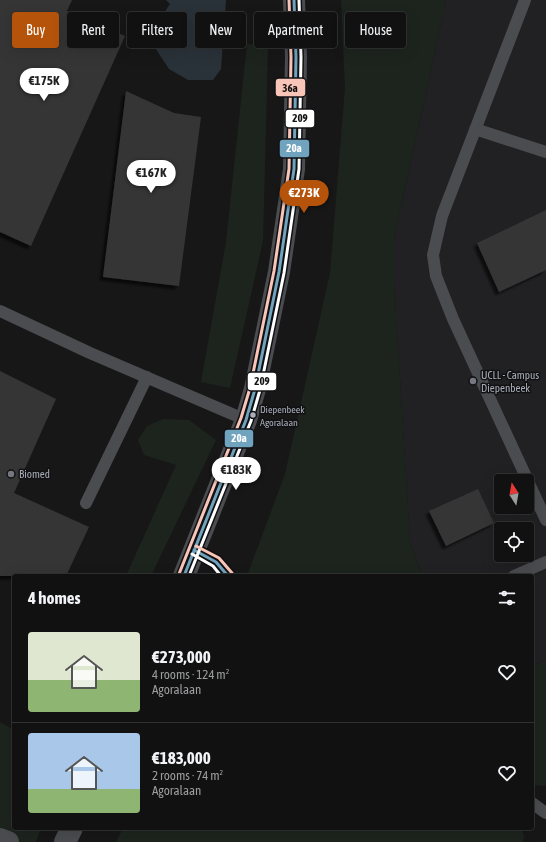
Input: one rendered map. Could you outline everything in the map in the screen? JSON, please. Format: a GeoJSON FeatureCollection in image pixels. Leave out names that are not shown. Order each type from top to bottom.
{"type":"FeatureCollection","features":[{"type":"Feature","properties":{"kind":"street"},"geometry":{"type":"LineString","coordinates":[[185,574],[246,420],[255,389],[279,272],[294,169],[296,57],[294,0]]}},
{"type":"Feature","properties":{"kind":"street"},"geometry":{"type":"LineString","coordinates":[[65,842],[71,830]]}},
{"type":"Feature","properties":{"kind":"street"},"geometry":{"type":"LineString","coordinates":[[0,839],[8,842]]}},
{"type":"Feature","properties":{"kind":"lane"},"geometry":{"type":"LineString","coordinates":[[525,0],[442,216],[433,255],[436,276],[453,319],[546,520]]}},
{"type":"Feature","properties":{"kind":"lane"},"geometry":{"type":"LineString","coordinates":[[475,129],[546,152]]}},
{"type":"Feature","properties":{"kind":"lane"},"geometry":{"type":"LineString","coordinates":[[0,311],[90,354],[246,420]]}},
{"type":"Feature","properties":{"kind":"lane"},"geometry":{"type":"LineString","coordinates":[[86,503],[147,377]]}},
{"type":"Feature","properties":{"kind":"lane"},"geometry":{"type":"LineString","coordinates":[[194,550],[216,562],[226,574]]}},
{"type":"Feature","properties":{"kind":"lane"},"geometry":{"type":"LineString","coordinates":[[519,574],[546,562]]}},
{"type":"Feature","properties":{"kind":"lane"},"geometry":{"type":"LineString","coordinates":[[534,804],[546,813]]}},
{"type":"Feature","properties":{"kind":"shaded area"},"geometry":{"type":"Polygon","coordinates":[[[166,0],[226,0],[225,12],[195,12],[195,48],[223,48],[221,69],[213,80],[188,80],[169,69],[155,48],[187,48],[187,12],[165,12],[170,4],[166,0]]]}},
{"type":"Feature","properties":{"kind":"shaded area"},"geometry":{"type":"Polygon","coordinates":[[[341,0],[446,0],[394,239],[394,281],[410,542],[421,574],[248,574],[285,474],[330,273],[345,88],[341,0]]]}},
{"type":"Feature","properties":{"kind":"shaded area","name":"UCLL - Campus Diepenbeek"},"geometry":{"type":"Polygon","coordinates":[[[446,0],[546,0],[546,660],[534,665],[534,574],[421,574],[410,542],[394,281],[394,239],[446,0]]]}},
{"type":"Feature","properties":{"kind":"shaded area"},"geometry":{"type":"Polygon","coordinates":[[[247,44],[254,45],[254,48],[268,48],[263,241],[230,388],[201,382],[226,242],[247,44]]]}},
{"type":"Feature","properties":{"kind":"shaded area"},"geometry":{"type":"Polygon","coordinates":[[[163,419],[189,420],[216,440],[152,574],[127,574],[176,465],[144,455],[138,440],[147,426],[163,419]]]}},
{"type":"Feature","properties":{"kind":"shaded area"},"geometry":{"type":"Polygon","coordinates":[[[546,660],[546,786],[534,785],[534,665],[546,660]]]}},
{"type":"Feature","properties":{"kind":"shaded area"},"geometry":{"type":"Polygon","coordinates":[[[0,722],[12,729],[12,830],[40,830],[36,842],[0,842],[0,722]]]}},
{"type":"Feature","properties":{"kind":"shaded area"},"geometry":{"type":"Polygon","coordinates":[[[122,830],[522,830],[524,836],[523,842],[116,842],[122,830]]]}},
{"type":"Feature","properties":{"kind":"building"},"geometry":{"type":"Polygon","coordinates":[[[0,0],[72,0],[67,11],[69,12],[67,12],[67,48],[119,48],[119,33],[125,36],[31,246],[0,232],[0,0]]]}},
{"type":"Feature","properties":{"kind":"building"},"geometry":{"type":"Polygon","coordinates":[[[126,91],[174,113],[201,117],[179,286],[103,277],[126,91]]]}},
{"type":"Feature","properties":{"kind":"building"},"geometry":{"type":"Polygon","coordinates":[[[546,210],[546,270],[499,292],[477,243],[546,210]]]}},
{"type":"Feature","properties":{"kind":"building"},"geometry":{"type":"Polygon","coordinates":[[[0,371],[56,399],[14,493],[89,527],[67,574],[12,574],[12,576],[0,576],[0,371]]]}},
{"type":"Feature","properties":{"kind":"building"},"geometry":{"type":"Polygon","coordinates":[[[478,489],[494,523],[446,546],[429,511],[478,489]]]}},
{"type":"Feature","properties":{"kind":"transit line","name":"36a"},"geometry":{"type":"LineString","coordinates":[[179,574],[241,418],[250,388],[274,271],[289,169],[291,57],[289,0]]}},
{"type":"Feature","properties":{"kind":"transit line","name":"20a"},"geometry":{"type":"LineString","coordinates":[[185,574],[246,420],[255,389],[279,272],[294,169],[296,57],[294,0]]}},
{"type":"Feature","properties":{"kind":"transit line","name":"209"},"geometry":{"type":"LineString","coordinates":[[190,574],[251,421],[260,390],[284,273],[299,169],[301,57],[299,0]]}},
{"type":"Feature","properties":{"kind":"transit line","name":"36a"},"geometry":{"type":"LineString","coordinates":[[196,546],[219,558],[232,573]]}},
{"type":"Feature","properties":{"kind":"transit line","name":"20a"},"geometry":{"type":"LineString","coordinates":[[194,550],[216,562],[226,574]]}},
{"type":"Feature","properties":{"kind":"transit line","name":"209"},"geometry":{"type":"LineString","coordinates":[[192,554],[213,566],[219,574]]}},
{"type":"Feature","properties":{"kind":"place","name":"UCLL - Campus Diepenbeek"},"geometry":{"type":"Point","coordinates":[473,381]}},
{"type":"Feature","properties":{"kind":"place","name":"Diepenbeek Agoralaan"},"geometry":{"type":"Point","coordinates":[253,415]}},
{"type":"Feature","properties":{"kind":"place","name":"Biomed"},"geometry":{"type":"Point","coordinates":[11,474]}}]}
